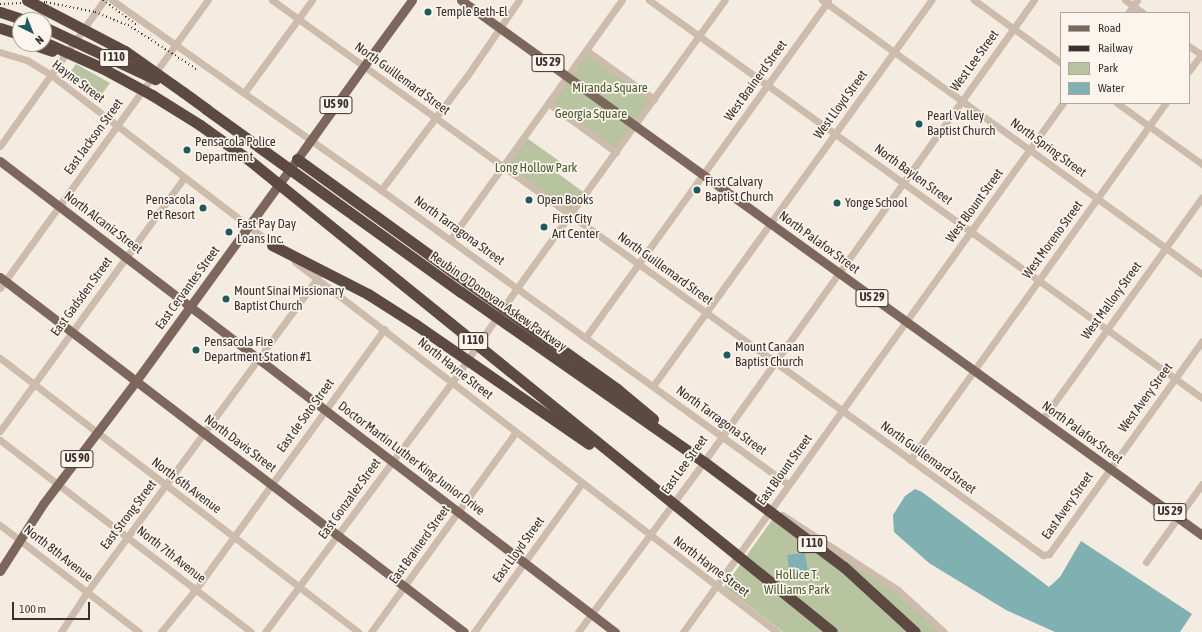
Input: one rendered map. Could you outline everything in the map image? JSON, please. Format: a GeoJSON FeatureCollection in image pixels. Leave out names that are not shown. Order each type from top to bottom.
{"type":"FeatureCollection","features":[{"type":"Feature","properties":{"kind":"highway"},"geometry":{"type":"LineString","coordinates":[[27,0],[125,51],[183,92]]}},
{"type":"Feature","properties":{"kind":"highway"},"geometry":{"type":"LineString","coordinates":[[0,12],[12,16]]}},
{"type":"Feature","properties":{"kind":"highway"},"geometry":{"type":"LineString","coordinates":[[0,28],[12,32]]}},
{"type":"Feature","properties":{"kind":"highway","name":"Reubin O'Donovan Askew Parkway"},"geometry":{"type":"LineString","coordinates":[[52,31],[183,92],[701,466],[844,567],[915,632]]}},
{"type":"Feature","properties":{"kind":"highway"},"geometry":{"type":"LineString","coordinates":[[0,35],[12,39]]}},
{"type":"Feature","properties":{"kind":"highway"},"geometry":{"type":"LineString","coordinates":[[52,46],[102,68]]}},
{"type":"Feature","properties":{"kind":"highway"},"geometry":{"type":"LineString","coordinates":[[52,51],[102,68]]}},
{"type":"Feature","properties":{"kind":"highway","name":"I 110"},"geometry":{"type":"LineString","coordinates":[[102,68],[189,117],[249,160],[832,632]]}},
{"type":"Feature","properties":{"kind":"highway"},"geometry":{"type":"LineString","coordinates":[[300,155],[617,389],[701,466]]}},
{"type":"Feature","properties":{"kind":"highway"},"geometry":{"type":"LineString","coordinates":[[272,245],[368,294],[415,324],[571,431],[666,504],[706,530]]}},
{"type":"Feature","properties":{"kind":"main road","name":"East Cervantes Street"},"geometry":{"type":"LineString","coordinates":[[0,571],[58,484],[136,381],[412,0]]}},
{"type":"Feature","properties":{"kind":"main road","name":"North Palafox Street"},"geometry":{"type":"LineString","coordinates":[[461,0],[1202,535]]}},
{"type":"Feature","properties":{"kind":"main road","name":"North Alcaniz Street"},"geometry":{"type":"LineString","coordinates":[[0,161],[190,307]]}},
{"type":"Feature","properties":{"kind":"main road","name":"North Davis Street"},"geometry":{"type":"LineString","coordinates":[[2,282],[72,332],[464,632]]}},
{"type":"Feature","properties":{"kind":"main road","name":"Doctor Martin Luther King Junior Drive"},"geometry":{"type":"LineString","coordinates":[[190,307],[260,359],[615,632]]}},
{"type":"Feature","properties":{"kind":"street"},"geometry":{"type":"LineString","coordinates":[[0,146],[104,0]]}},
{"type":"Feature","properties":{"kind":"street","name":"North Tarragona Street"},"geometry":{"type":"LineString","coordinates":[[112,0],[381,190],[789,485]]}},
{"type":"Feature","properties":{"kind":"street","name":"East Jackson Street"},"geometry":{"type":"LineString","coordinates":[[2,282],[208,0]]}},
{"type":"Feature","properties":{"kind":"street","name":"North Guillemard Street"},"geometry":{"type":"LineString","coordinates":[[272,0],[910,460],[1046,555]]}},
{"type":"Feature","properties":{"kind":"street"},"geometry":{"type":"LineString","coordinates":[[244,93],[312,0]]}},
{"type":"Feature","properties":{"kind":"street"},"geometry":{"type":"LineString","coordinates":[[381,190],[434,117],[467,76],[519,0]]}},
{"type":"Feature","properties":{"kind":"street"},"geometry":{"type":"LineString","coordinates":[[450,240],[622,0]]}},
{"type":"Feature","properties":{"kind":"street","name":"North Baylen Street"},"geometry":{"type":"LineString","coordinates":[[649,0],[1202,398]]}},
{"type":"Feature","properties":{"kind":"street","name":"East Gonzalez Street"},"geometry":{"type":"LineString","coordinates":[[265,632],[453,381],[516,288],[726,0]]}},
{"type":"Feature","properties":{"kind":"street","name":"West Lloyd Street"},"geometry":{"type":"LineString","coordinates":[[770,224],[931,0]]}},
{"type":"Feature","properties":{"kind":"street"},"geometry":{"type":"LineString","coordinates":[[974,0],[1060,62]]}},
{"type":"Feature","properties":{"kind":"street","name":"West Lee Street"},"geometry":{"type":"LineString","coordinates":[[838,273],[1034,0]]}},
{"type":"Feature","properties":{"kind":"street"},"geometry":{"type":"LineString","coordinates":[[1125,0],[1135,3],[1142,12]]}},
{"type":"Feature","properties":{"kind":"street","name":"North Spring Street"},"geometry":{"type":"LineString","coordinates":[[826,1],[894,52],[1202,274]]}},
{"type":"Feature","properties":{"kind":"street","name":"West Brainerd Street"},"geometry":{"type":"LineString","coordinates":[[703,175],[826,1]]}},
{"type":"Feature","properties":{"kind":"street"},"geometry":{"type":"LineString","coordinates":[[1129,12],[1135,3]]}},
{"type":"Feature","properties":{"kind":"street"},"geometry":{"type":"LineString","coordinates":[[1190,47],[1202,54],[1190,70]]}},
{"type":"Feature","properties":{"kind":"street"},"geometry":{"type":"LineString","coordinates":[[586,50],[654,99]]}},
{"type":"Feature","properties":{"kind":"street","name":"Hayne Street"},"geometry":{"type":"LineString","coordinates":[[0,52],[27,60],[51,75],[117,126]]}},
{"type":"Feature","properties":{"kind":"street"},"geometry":{"type":"LineString","coordinates":[[548,103],[616,152]]}},
{"type":"Feature","properties":{"kind":"street","name":"West Blount Street"},"geometry":{"type":"LineString","coordinates":[[906,322],[1062,104]]}},
{"type":"Feature","properties":{"kind":"street"},"geometry":{"type":"LineString","coordinates":[[1118,104],[1202,164]]}},
{"type":"Feature","properties":{"kind":"street","name":"West Moreno Street"},"geometry":{"type":"LineString","coordinates":[[910,460],[1165,104]]}},
{"type":"Feature","properties":{"kind":"street","name":"North Hayne Street"},"geometry":{"type":"LineString","coordinates":[[117,126],[248,227],[318,278],[453,381],[516,432],[777,632]]}},
{"type":"Feature","properties":{"kind":"street"},"geometry":{"type":"LineString","coordinates":[[585,338],[703,175]]}},
{"type":"Feature","properties":{"kind":"street","name":"East Gadsden Street"},"geometry":{"type":"LineString","coordinates":[[0,431],[184,178]]}},
{"type":"Feature","properties":{"kind":"street","name":"West Mallory Street"},"geometry":{"type":"LineString","coordinates":[[1042,420],[1202,197]]}},
{"type":"Feature","properties":{"kind":"street"},"geometry":{"type":"LineString","coordinates":[[653,386],[770,224]]}},
{"type":"Feature","properties":{"kind":"street","name":"East Lee Street"},"geometry":{"type":"LineString","coordinates":[[578,632],[649,534],[701,466],[838,273]]}},
{"type":"Feature","properties":{"kind":"street","name":"East Strong Street"},"geometry":{"type":"LineString","coordinates":[[61,632],[87,592],[205,434],[318,278]]}},
{"type":"Feature","properties":{"kind":"street","name":"East Blount Street"},"geometry":{"type":"LineString","coordinates":[[683,632],[906,322]]}},
{"type":"Feature","properties":{"kind":"street","name":"East de Soto Street"},"geometry":{"type":"LineString","coordinates":[[161,632],[196,589],[384,329]]}},
{"type":"Feature","properties":{"kind":"street","name":"West Avery Street"},"geometry":{"type":"LineString","coordinates":[[1110,469],[1202,341]]}},
{"type":"Feature","properties":{"kind":"street","name":"North 6th Avenue"},"geometry":{"type":"LineString","coordinates":[[0,358],[358,632]]}},
{"type":"Feature","properties":{"kind":"street","name":"East Brainerd Street"},"geometry":{"type":"LineString","coordinates":[[371,632],[516,432]]}},
{"type":"Feature","properties":{"kind":"street","name":"North 7th Avenue"},"geometry":{"type":"LineString","coordinates":[[0,440],[251,632]]}},
{"type":"Feature","properties":{"kind":"street"},"geometry":{"type":"LineString","coordinates":[[701,466],[708,463],[715,463],[772,508],[898,590],[944,632]]}},
{"type":"Feature","properties":{"kind":"street","name":"East Avery Street"},"geometry":{"type":"LineString","coordinates":[[1046,555],[1110,469]]}},
{"type":"Feature","properties":{"kind":"street","name":"East Lloyd Street"},"geometry":{"type":"LineString","coordinates":[[474,632],[582,483]]}},
{"type":"Feature","properties":{"kind":"street"},"geometry":{"type":"LineString","coordinates":[[1146,562],[1202,484]]}},
{"type":"Feature","properties":{"kind":"street","name":"North 8th Avenue"},"geometry":{"type":"LineString","coordinates":[[0,525],[140,632]]}},
{"type":"Feature","properties":{"kind":"green space"},"geometry":{"type":"Polygon","coordinates":[[[586,50],[654,99],[616,152],[548,103],[586,50]]]}},
{"type":"Feature","properties":{"kind":"green space"},"geometry":{"type":"Polygon","coordinates":[[[76,64],[110,83],[96,102],[66,78],[76,64]]]}},
{"type":"Feature","properties":{"kind":"green space","name":"Long Hollow Park"},"geometry":{"type":"Polygon","coordinates":[[[524,136],[562,163],[556,172],[586,194],[570,215],[502,166],[524,136]]]}},
{"type":"Feature","properties":{"kind":"green space","name":"Hollice T. Williams Park"},"geometry":{"type":"Polygon","coordinates":[[[777,513],[892,589],[940,632],[783,632],[724,587],[777,513]]]}},
{"type":"Feature","properties":{"kind":"water"},"geometry":{"type":"Polygon","coordinates":[[[915,489],[922,492],[1049,587],[1060,577],[1081,541],[1192,614],[1180,632],[1055,632],[1006,610],[929,563],[894,532],[893,515],[905,496],[915,489]]]}},
{"type":"Feature","properties":{"kind":"water"},"geometry":{"type":"Polygon","coordinates":[[[805,553],[808,572],[790,575],[787,555],[805,553]]]}},
{"type":"Feature","properties":{"kind":"railway"},"geometry":{"type":"LineString","coordinates":[[103,0],[137,25]]}},
{"type":"Feature","properties":{"kind":"railway"},"geometry":{"type":"LineString","coordinates":[[0,4],[46,2],[95,12],[128,25],[198,70]]}},
{"type":"Feature","properties":{"kind":"place","name":"Temple Beth-El"},"geometry":{"type":"Point","coordinates":[428,12]}},
{"type":"Feature","properties":{"kind":"place","name":"Pearl Valley Baptist Church"},"geometry":{"type":"Point","coordinates":[919,124]}},
{"type":"Feature","properties":{"kind":"place","name":"Pensacola Police Department"},"geometry":{"type":"Point","coordinates":[187,150]}},
{"type":"Feature","properties":{"kind":"place","name":"First Calvary Baptist Church"},"geometry":{"type":"Point","coordinates":[697,190]}},
{"type":"Feature","properties":{"kind":"place","name":"Open Books"},"geometry":{"type":"Point","coordinates":[529,200]}},
{"type":"Feature","properties":{"kind":"place","name":"Yonge School"},"geometry":{"type":"Point","coordinates":[837,203]}},
{"type":"Feature","properties":{"kind":"place","name":"Pensacola Pet Resort"},"geometry":{"type":"Point","coordinates":[203,208]}},
{"type":"Feature","properties":{"kind":"place","name":"First City Art Center"},"geometry":{"type":"Point","coordinates":[544,227]}},
{"type":"Feature","properties":{"kind":"place","name":"Fast Pay Day Loans Inc."},"geometry":{"type":"Point","coordinates":[229,232]}},
{"type":"Feature","properties":{"kind":"place","name":"Mount Sinai Missionary Baptist Church"},"geometry":{"type":"Point","coordinates":[226,299]}},
{"type":"Feature","properties":{"kind":"place","name":"Pensacola Fire Department Station #1"},"geometry":{"type":"Point","coordinates":[196,350]}},
{"type":"Feature","properties":{"kind":"place","name":"Mount Canaan Baptist Church"},"geometry":{"type":"Point","coordinates":[727,355]}},
{"type":"Feature","properties":{"kind":"park label","name":"Miranda Square"},"geometry":{"type":"Point","coordinates":[610,88]}},
{"type":"Feature","properties":{"kind":"park label","name":"Georgia Square"},"geometry":{"type":"Point","coordinates":[591,114]}}]}
